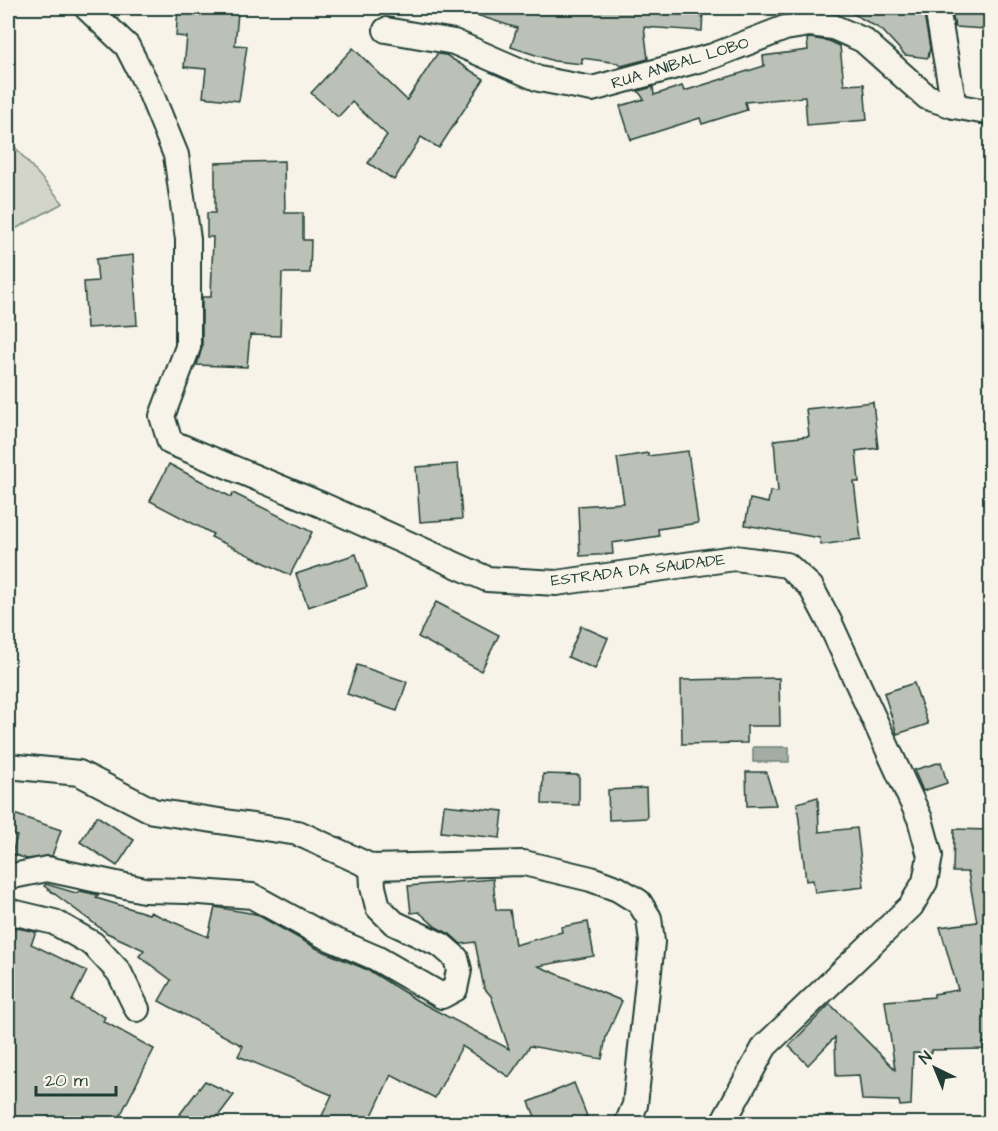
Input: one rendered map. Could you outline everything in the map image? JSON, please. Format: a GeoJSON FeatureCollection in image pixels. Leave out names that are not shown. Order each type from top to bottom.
{"type":"FeatureCollection","features":[{"type":"Feature","properties":{"kind":"street","name":"ESTRADA DA SAUDADE"},"geometry":{"type":"LineString","coordinates":[[87,8],[127,46],[149,89],[176,155],[188,238],[188,347],[162,416],[170,442],[322,505],[487,579],[556,583],[735,558],[787,565],[812,587],[920,819],[930,856],[925,882],[911,906],[765,1046],[722,1124]]}},
{"type":"Feature","properties":{"kind":"street"},"geometry":{"type":"LineString","coordinates":[[937,8],[954,106]]}},
{"type":"Feature","properties":{"kind":"street","name":"RUA ANIBAL LOBO"},"geometry":{"type":"LineString","coordinates":[[386,30],[454,42],[539,79],[592,89],[712,56],[784,28],[810,24],[833,27],[863,40],[927,97],[954,106],[981,111],[990,110]]}},
{"type":"Feature","properties":{"kind":"street"},"geometry":{"type":"LineString","coordinates":[[8,766],[79,773],[153,811],[298,833],[372,867],[524,863],[591,879],[639,902],[649,918],[652,942],[635,1105],[627,1124]]}},
{"type":"Feature","properties":{"kind":"street"},"geometry":{"type":"LineString","coordinates":[[8,877],[47,869],[144,890],[252,896],[325,936],[376,958],[442,996],[455,988],[459,970],[456,958],[441,945],[394,923],[378,907],[373,887],[372,867]]}},
{"type":"Feature","properties":{"kind":"street"},"geometry":{"type":"LineString","coordinates":[[8,911],[54,922],[93,944],[119,972],[137,1009]]}},
{"type":"Feature","properties":{"kind":"shaded area"},"geometry":{"type":"Polygon","coordinates":[[[8,139],[63,203],[8,233],[8,139]]]}},
{"type":"Feature","properties":{"kind":"shaded area"},"geometry":{"type":"Polygon","coordinates":[[[753,747],[789,747],[789,762],[753,762],[753,747]]]}},
{"type":"Feature","properties":{"kind":"building"},"geometry":{"type":"Polygon","coordinates":[[[178,8],[238,13],[235,45],[247,46],[239,101],[203,97],[206,69],[184,67],[187,37],[176,36],[178,8]]]}},
{"type":"Feature","properties":{"kind":"building"},"geometry":{"type":"Polygon","coordinates":[[[467,8],[703,8],[702,31],[644,27],[648,59],[621,66],[618,63],[582,58],[582,64],[554,61],[511,47],[517,28],[467,12],[467,8]]]}},
{"type":"Feature","properties":{"kind":"building"},"geometry":{"type":"Polygon","coordinates":[[[843,8],[923,8],[930,48],[928,58],[905,55],[882,30],[843,8]]]}},
{"type":"Feature","properties":{"kind":"building"},"geometry":{"type":"Polygon","coordinates":[[[951,8],[987,8],[986,29],[955,27],[951,8]]]}},
{"type":"Feature","properties":{"kind":"building"},"geometry":{"type":"Polygon","coordinates":[[[807,39],[829,41],[840,46],[844,85],[864,84],[867,120],[807,125],[805,97],[745,102],[747,110],[702,124],[700,118],[631,140],[620,106],[644,99],[638,91],[653,87],[654,95],[682,86],[684,91],[764,66],[763,56],[808,50],[807,39]]]}},
{"type":"Feature","properties":{"kind":"building"},"geometry":{"type":"Polygon","coordinates":[[[353,48],[407,100],[437,54],[446,55],[484,79],[439,148],[421,137],[394,180],[368,163],[387,135],[352,102],[338,117],[311,93],[353,48]]]}},
{"type":"Feature","properties":{"kind":"building"},"geometry":{"type":"Polygon","coordinates":[[[284,161],[285,213],[303,213],[303,240],[311,240],[310,273],[282,273],[280,336],[250,335],[247,367],[197,365],[202,347],[202,297],[211,297],[213,237],[207,237],[207,213],[215,213],[215,163],[284,161]]]}},
{"type":"Feature","properties":{"kind":"building"},"geometry":{"type":"Polygon","coordinates":[[[133,255],[137,325],[87,328],[84,282],[98,281],[96,259],[133,255]]]}},
{"type":"Feature","properties":{"kind":"building"},"geometry":{"type":"Polygon","coordinates":[[[873,402],[878,448],[856,451],[859,482],[854,482],[861,539],[821,545],[820,538],[745,525],[750,499],[768,503],[770,491],[778,492],[774,440],[809,436],[806,409],[873,402]]]}},
{"type":"Feature","properties":{"kind":"building"},"geometry":{"type":"Polygon","coordinates":[[[688,451],[698,523],[658,529],[659,536],[612,543],[613,554],[580,556],[578,506],[624,503],[617,458],[648,453],[648,456],[688,451]]]}},
{"type":"Feature","properties":{"kind":"building"},"geometry":{"type":"Polygon","coordinates":[[[169,464],[231,497],[233,493],[312,532],[290,575],[211,537],[213,534],[150,501],[169,464]]]}},
{"type":"Feature","properties":{"kind":"building"},"geometry":{"type":"Polygon","coordinates":[[[458,464],[462,519],[420,522],[416,467],[458,464]]]}},
{"type":"Feature","properties":{"kind":"building"},"geometry":{"type":"Polygon","coordinates":[[[356,554],[367,587],[308,607],[296,574],[356,554]]]}},
{"type":"Feature","properties":{"kind":"building"},"geometry":{"type":"Polygon","coordinates":[[[436,602],[499,635],[481,671],[418,637],[436,602]]]}},
{"type":"Feature","properties":{"kind":"building"},"geometry":{"type":"Polygon","coordinates":[[[581,626],[608,638],[595,669],[568,657],[581,626]]]}},
{"type":"Feature","properties":{"kind":"building"},"geometry":{"type":"Polygon","coordinates":[[[357,665],[407,682],[397,711],[347,694],[357,665]]]}},
{"type":"Feature","properties":{"kind":"building"},"geometry":{"type":"Polygon","coordinates":[[[779,678],[780,726],[747,726],[747,743],[682,744],[681,680],[779,678]]]}},
{"type":"Feature","properties":{"kind":"building"},"geometry":{"type":"Polygon","coordinates":[[[914,683],[928,724],[897,734],[884,693],[914,683]]]}},
{"type":"Feature","properties":{"kind":"building"},"geometry":{"type":"Polygon","coordinates":[[[941,762],[947,783],[923,791],[914,770],[941,762]]]}},
{"type":"Feature","properties":{"kind":"building"},"geometry":{"type":"Polygon","coordinates":[[[746,772],[766,772],[776,805],[747,806],[746,772]]]}},
{"type":"Feature","properties":{"kind":"building"},"geometry":{"type":"Polygon","coordinates":[[[543,774],[579,775],[579,805],[542,804],[543,774]]]}},
{"type":"Feature","properties":{"kind":"building"},"geometry":{"type":"Polygon","coordinates":[[[646,788],[647,818],[609,820],[608,790],[646,788]]]}},
{"type":"Feature","properties":{"kind":"building"},"geometry":{"type":"Polygon","coordinates":[[[818,797],[819,832],[857,828],[864,887],[815,893],[813,880],[806,881],[797,803],[818,797]]]}},
{"type":"Feature","properties":{"kind":"building"},"geometry":{"type":"Polygon","coordinates":[[[444,805],[503,811],[500,838],[441,832],[444,805]]]}},
{"type":"Feature","properties":{"kind":"building"},"geometry":{"type":"Polygon","coordinates":[[[8,812],[61,830],[52,856],[27,859],[12,854],[17,836],[8,833],[8,812]]]}},
{"type":"Feature","properties":{"kind":"building"},"geometry":{"type":"Polygon","coordinates":[[[97,816],[134,840],[117,866],[80,842],[97,816]]]}},
{"type":"Feature","properties":{"kind":"building"},"geometry":{"type":"Polygon","coordinates":[[[954,829],[990,830],[990,1043],[983,1043],[984,1049],[932,1050],[932,1053],[913,1053],[911,1105],[900,1106],[899,1101],[862,1100],[859,1075],[836,1076],[835,1037],[808,1065],[789,1046],[830,1004],[895,1069],[885,1001],[934,997],[934,994],[958,990],[940,927],[977,922],[968,872],[953,872],[954,829]]]}},
{"type":"Feature","properties":{"kind":"building"},"geometry":{"type":"Polygon","coordinates":[[[493,879],[496,910],[510,910],[515,945],[562,932],[561,927],[588,922],[594,956],[538,966],[622,1001],[606,1037],[602,1059],[530,1046],[509,1077],[462,1046],[435,1098],[391,1075],[368,1124],[318,1124],[332,1095],[238,1056],[243,1046],[159,1001],[171,980],[139,956],[144,950],[107,933],[44,886],[46,884],[76,893],[80,891],[98,895],[96,898],[149,914],[150,912],[208,937],[215,907],[256,914],[318,949],[370,971],[418,1001],[509,1049],[491,996],[484,988],[475,942],[461,944],[419,912],[411,913],[408,886],[493,879]]]}},
{"type":"Feature","properties":{"kind":"building"},"geometry":{"type":"Polygon","coordinates":[[[8,926],[36,932],[31,944],[87,971],[72,1001],[105,1017],[103,1021],[154,1049],[116,1124],[26,1124],[8,1113],[8,926]]]}},
{"type":"Feature","properties":{"kind":"building"},"geometry":{"type":"Polygon","coordinates":[[[205,1081],[234,1095],[212,1124],[192,1124],[180,1114],[205,1081]]]}},
{"type":"Feature","properties":{"kind":"building"},"geometry":{"type":"Polygon","coordinates":[[[574,1083],[587,1116],[570,1124],[538,1124],[529,1102],[574,1083]]]}}]}
